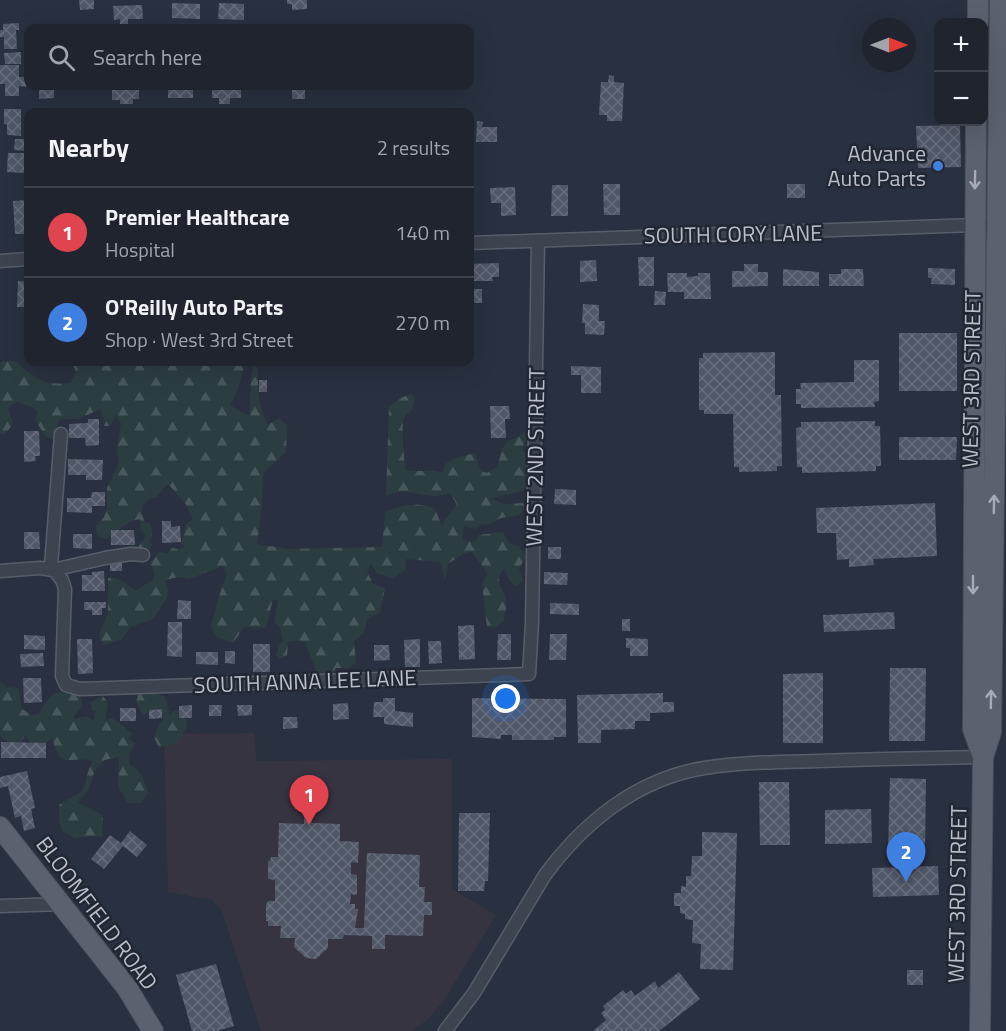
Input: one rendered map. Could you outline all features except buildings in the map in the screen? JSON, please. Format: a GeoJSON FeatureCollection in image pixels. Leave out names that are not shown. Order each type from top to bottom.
{"type":"FeatureCollection","features":[{"type":"Feature","properties":{"kind":"main road"},"geometry":{"type":"LineString","coordinates":[[978,0],[978,18]]}},
{"type":"Feature","properties":{"kind":"main road","name":"WEST 3RD STREET"},"geometry":{"type":"LineString","coordinates":[[980,1031],[983,757],[991,732],[1000,0]]}},
{"type":"Feature","properties":{"kind":"main road","name":"WEST 3RD STREET"},"geometry":{"type":"LineString","coordinates":[[976,126],[973,729],[983,757]]}},
{"type":"Feature","properties":{"kind":"main road","name":"BLOOMFIELD ROAD"},"geometry":{"type":"LineString","coordinates":[[0,826],[127,988],[153,1031]]}},
{"type":"Feature","properties":{"kind":"street","name":"SOUTH CORY LANE"},"geometry":{"type":"LineString","coordinates":[[474,243],[975,225],[997,228]]}},
{"type":"Feature","properties":{"kind":"street","name":"WEST 2ND STREET"},"geometry":{"type":"LineString","coordinates":[[529,674],[532,647],[538,241]]}},
{"type":"Feature","properties":{"kind":"street"},"geometry":{"type":"LineString","coordinates":[[0,261],[24,260]]}},
{"type":"Feature","properties":{"kind":"street"},"geometry":{"type":"LineString","coordinates":[[53,570],[51,566],[61,434]]}},
{"type":"Feature","properties":{"kind":"street"},"geometry":{"type":"LineString","coordinates":[[0,571],[40,568],[53,570],[105,558],[131,554],[143,555]]}},
{"type":"Feature","properties":{"kind":"street","name":"SOUTH ANNA LEE LANE"},"geometry":{"type":"LineString","coordinates":[[53,570],[62,580],[65,589],[62,676],[66,685],[80,689],[529,674]]}},
{"type":"Feature","properties":{"kind":"street"},"geometry":{"type":"LineString","coordinates":[[445,1031],[474,993],[544,875],[593,822],[638,791],[660,780],[683,773],[721,766],[860,759],[983,757]]}},
{"type":"Feature","properties":{"kind":"street"},"geometry":{"type":"LineString","coordinates":[[0,906],[62,904]]}},
{"type":"Feature","properties":{"kind":"shaded area"},"geometry":{"type":"Polygon","coordinates":[[[255,733],[256,761],[452,759],[452,889],[496,915],[443,1002],[427,1020],[412,1031],[261,1031],[222,911],[212,900],[168,892],[164,734],[255,733]]]}},
{"type":"Feature","properties":{"kind":"green space"},"geometry":{"type":"Polygon","coordinates":[[[15,361],[40,379],[60,384],[70,383],[76,372],[74,366],[245,366],[230,405],[250,415],[254,366],[258,369],[260,405],[268,425],[279,418],[287,426],[286,452],[263,473],[257,544],[288,549],[382,547],[385,512],[410,505],[422,505],[435,509],[442,526],[457,505],[450,493],[433,496],[402,492],[386,497],[389,406],[403,397],[411,394],[415,398],[412,410],[403,421],[406,470],[443,473],[445,464],[453,459],[475,453],[481,471],[487,473],[497,467],[507,442],[526,429],[528,434],[522,450],[528,455],[528,481],[523,491],[492,498],[503,504],[523,503],[526,506],[520,515],[501,518],[489,525],[481,524],[476,529],[464,526],[462,539],[475,541],[479,535],[503,532],[509,543],[518,546],[524,553],[525,558],[519,569],[523,581],[517,586],[510,581],[504,568],[499,581],[506,600],[504,620],[496,627],[487,627],[482,584],[488,574],[472,552],[464,553],[448,564],[445,580],[440,562],[406,559],[405,570],[393,578],[377,573],[371,564],[367,571],[373,584],[385,588],[380,612],[367,619],[364,633],[354,641],[356,662],[349,668],[336,668],[327,684],[316,673],[315,666],[301,641],[286,642],[287,656],[281,659],[276,655],[279,645],[284,640],[280,627],[274,622],[278,601],[273,599],[266,628],[244,627],[233,643],[217,637],[211,626],[227,575],[223,566],[189,579],[179,577],[165,580],[168,589],[167,598],[153,619],[131,627],[121,640],[103,645],[99,635],[108,614],[108,578],[120,580],[136,590],[153,580],[155,574],[150,563],[159,552],[167,554],[172,548],[186,547],[181,544],[186,524],[193,519],[185,503],[168,484],[157,496],[149,499],[142,508],[145,523],[149,523],[152,530],[149,542],[152,545],[149,552],[143,553],[138,547],[146,536],[141,531],[140,519],[126,524],[106,539],[97,535],[96,526],[104,517],[107,509],[107,488],[119,463],[117,450],[121,423],[116,415],[110,426],[104,426],[101,409],[78,419],[61,419],[57,425],[55,439],[46,437],[35,420],[38,412],[32,407],[17,402],[8,408],[13,424],[5,434],[0,433],[0,363],[15,361]]]}},
{"type":"Feature","properties":{"kind":"green space"},"geometry":{"type":"Polygon","coordinates":[[[0,681],[6,687],[19,688],[21,708],[31,715],[39,714],[51,696],[66,692],[81,698],[82,706],[74,716],[75,719],[86,716],[94,721],[96,711],[93,711],[90,703],[103,696],[108,703],[105,721],[112,718],[133,734],[128,738],[135,743],[129,755],[130,765],[139,773],[148,792],[141,803],[128,803],[118,787],[119,757],[105,760],[95,770],[89,789],[78,803],[103,817],[102,837],[75,838],[62,831],[59,805],[75,796],[85,786],[89,768],[93,762],[63,759],[57,753],[52,738],[35,752],[26,735],[16,748],[0,736],[0,681]]]}},
{"type":"Feature","properties":{"kind":"green space"},"geometry":{"type":"Polygon","coordinates":[[[139,692],[153,692],[165,697],[170,715],[173,711],[184,709],[187,725],[178,743],[159,748],[154,737],[159,724],[164,720],[158,707],[143,715],[136,702],[139,692]]]}},
{"type":"Feature","properties":{"kind":"place","name":"Advance Auto Parts"},"geometry":{"type":"Point","coordinates":[938,166]}},
{"type":"Feature","properties":{"kind":"place","name":"Premier Healthcare"},"geometry":{"type":"Point","coordinates":[309,825]}},
{"type":"Feature","properties":{"kind":"place","name":"O'Reilly Auto Parts"},"geometry":{"type":"Point","coordinates":[906,882]}}]}
